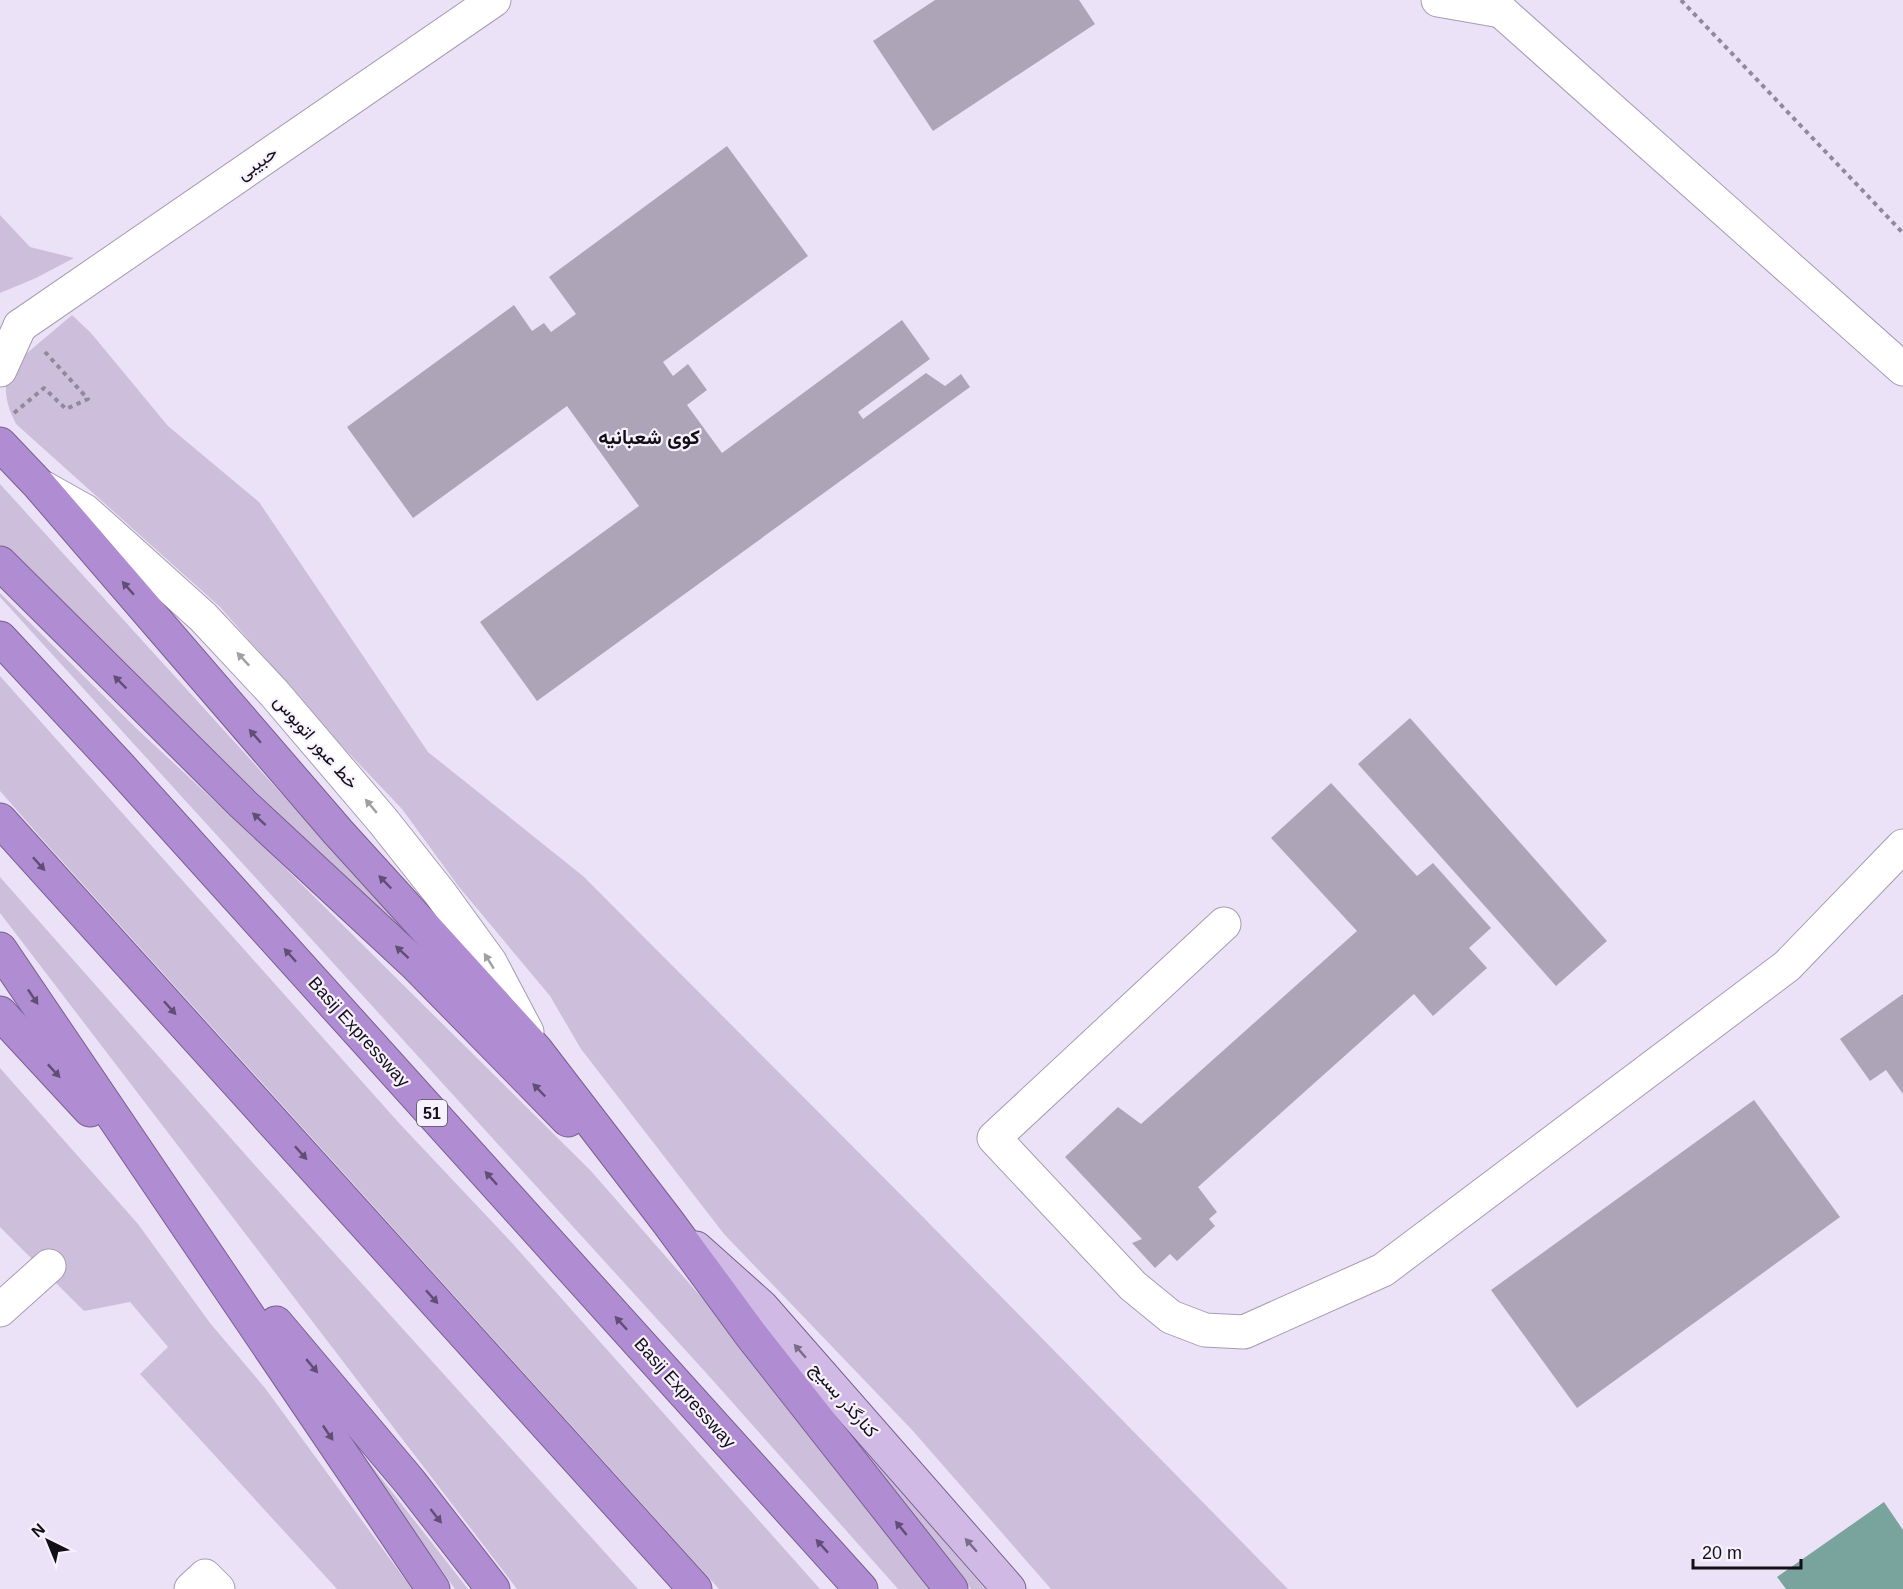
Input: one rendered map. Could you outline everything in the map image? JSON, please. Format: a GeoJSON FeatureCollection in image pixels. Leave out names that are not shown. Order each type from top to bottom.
{"type":"FeatureCollection","features":[{"type":"Feature","properties":{"kind":"highway"},"geometry":{"type":"LineString","coordinates":[[4,431],[39,485],[338,832],[537,1050],[751,1335],[951,1589]]}},
{"type":"Feature","properties":{"kind":"highway"},"geometry":{"type":"LineString","coordinates":[[0,563],[243,804],[416,965],[668,1222]]}},
{"type":"Feature","properties":{"kind":"highway","name":"Basij Expressway"},"geometry":{"type":"LineString","coordinates":[[0,638],[120,767],[861,1589]]}},
{"type":"Feature","properties":{"kind":"highway"},"geometry":{"type":"LineString","coordinates":[[0,820],[695,1589]]}},
{"type":"Feature","properties":{"kind":"highway"},"geometry":{"type":"LineString","coordinates":[[0,949],[167,1192],[433,1589]]}},
{"type":"Feature","properties":{"kind":"highway"},"geometry":{"type":"LineString","coordinates":[[0,1013],[167,1192],[410,1482],[493,1589]]}},
{"type":"Feature","properties":{"kind":"main road","name":"کنارگذر بسیج"},"geometry":{"type":"LineString","coordinates":[[668,1222],[762,1307],[1009,1589]]}},
{"type":"Feature","properties":{"kind":"street","name":"حبیبی"},"geometry":{"type":"LineString","coordinates":[[10,325],[494,0]]}},
{"type":"Feature","properties":{"kind":"street"},"geometry":{"type":"LineString","coordinates":[[1438,0],[1497,6],[1903,369]]}},
{"type":"Feature","properties":{"kind":"street"},"geometry":{"type":"LineString","coordinates":[[0,370],[10,325]]}},
{"type":"Feature","properties":{"kind":"street","name":"خط عبور اتوبوس"},"geometry":{"type":"LineString","coordinates":[[39,485],[85,511],[113,536],[203,617],[288,709],[383,821],[440,893],[490,962],[537,1050]]}},
{"type":"Feature","properties":{"kind":"street"},"geometry":{"type":"LineString","coordinates":[[1224,924],[994,1138],[1133,1286],[1171,1317],[1205,1330],[1244,1332],[1383,1270],[1787,966],[1903,846]]}},
{"type":"Feature","properties":{"kind":"street"},"geometry":{"type":"LineString","coordinates":[[0,1310],[49,1266]]}},
{"type":"Feature","properties":{"kind":"path"},"geometry":{"type":"LineString","coordinates":[[1681,0],[1903,233]]}},
{"type":"Feature","properties":{"kind":"path"},"geometry":{"type":"LineString","coordinates":[[4,431],[44,387],[66,409],[88,399],[70,377]]}},
{"type":"Feature","properties":{"kind":"shaded area"},"geometry":{"type":"Polygon","coordinates":[[[0,215],[30,247],[74,258],[36,278],[0,293],[0,215]]]}},
{"type":"Feature","properties":{"kind":"shaded area"},"geometry":{"type":"Polygon","coordinates":[[[72,315],[91,333],[168,426],[259,502],[428,752],[583,876],[920,1214],[1288,1589],[1051,1589],[913,1431],[724,1234],[581,1049],[550,996],[459,887],[402,809],[341,745],[220,607],[16,424],[7,398],[7,370],[72,315]]]}},
{"type":"Feature","properties":{"kind":"shaded area"},"geometry":{"type":"Polygon","coordinates":[[[0,484],[440,968],[0,547],[0,484]]]}},
{"type":"Feature","properties":{"kind":"shaded area"},"geometry":{"type":"Polygon","coordinates":[[[0,593],[138,730],[258,841],[591,1171],[723,1322],[933,1589],[898,1589],[708,1375],[0,597],[0,593]]]}},
{"type":"Feature","properties":{"kind":"shaded area"},"geometry":{"type":"Polygon","coordinates":[[[0,676],[399,1123],[513,1244],[820,1589],[719,1589],[42,839],[0,791],[0,676]]]}},
{"type":"Feature","properties":{"kind":"shaded area"},"geometry":{"type":"Polygon","coordinates":[[[0,877],[252,1162],[638,1589],[517,1589],[0,913],[0,877]]]}},
{"type":"Feature","properties":{"kind":"shaded area"},"geometry":{"type":"Polygon","coordinates":[[[0,1068],[138,1224],[210,1323],[265,1388],[412,1589],[337,1589],[140,1374],[168,1347],[130,1302],[84,1311],[0,1227],[0,1068]]]}},
{"type":"Feature","properties":{"kind":"shaded area"},"geometry":{"type":"Polygon","coordinates":[[[753,1318],[985,1589],[971,1589],[753,1318]]]}},
{"type":"Feature","properties":{"kind":"shaded area"},"geometry":{"type":"Polygon","coordinates":[[[303,1378],[468,1589],[455,1589],[303,1378]]]}},
{"type":"Feature","properties":{"kind":"shaded area"},"geometry":{"type":"Polygon","coordinates":[[[1884,1502],[1903,1530],[1903,1589],[1786,1589],[1777,1577],[1884,1502]]]}},
{"type":"Feature","properties":{"kind":"building"},"geometry":{"type":"Polygon","coordinates":[[[935,0],[1079,0],[1095,24],[933,131],[873,41],[935,0]]]}},
{"type":"Feature","properties":{"kind":"building"},"geometry":{"type":"Polygon","coordinates":[[[727,146],[808,256],[663,362],[673,376],[688,364],[707,390],[687,405],[722,453],[902,320],[930,359],[858,412],[863,419],[926,373],[945,386],[961,374],[970,387],[537,701],[480,622],[639,506],[567,406],[413,518],[347,427],[514,305],[532,331],[544,323],[551,332],[576,314],[549,277],[727,146]]]}},
{"type":"Feature","properties":{"kind":"building"},"geometry":{"type":"Polygon","coordinates":[[[1410,718],[1607,941],[1556,986],[1358,764],[1410,718]]]}},
{"type":"Feature","properties":{"kind":"building"},"geometry":{"type":"Polygon","coordinates":[[[1331,783],[1417,876],[1433,863],[1491,928],[1469,948],[1487,968],[1433,1016],[1414,994],[1198,1187],[1217,1212],[1209,1219],[1215,1226],[1177,1261],[1170,1254],[1155,1268],[1132,1243],[1142,1239],[1065,1157],[1118,1107],[1141,1124],[1357,931],[1271,838],[1331,783]]]}},
{"type":"Feature","properties":{"kind":"building"},"geometry":{"type":"Polygon","coordinates":[[[1903,994],[1903,1094],[1886,1070],[1870,1081],[1840,1039],[1903,994]]]}},
{"type":"Feature","properties":{"kind":"building"},"geometry":{"type":"Polygon","coordinates":[[[1754,1100],[1840,1217],[1577,1408],[1491,1290],[1754,1100]]]}},
{"type":"Feature","properties":{"kind":"district","name":"کوی شعبانیه"},"geometry":{"type":"Point","coordinates":[649,437]}}]}
